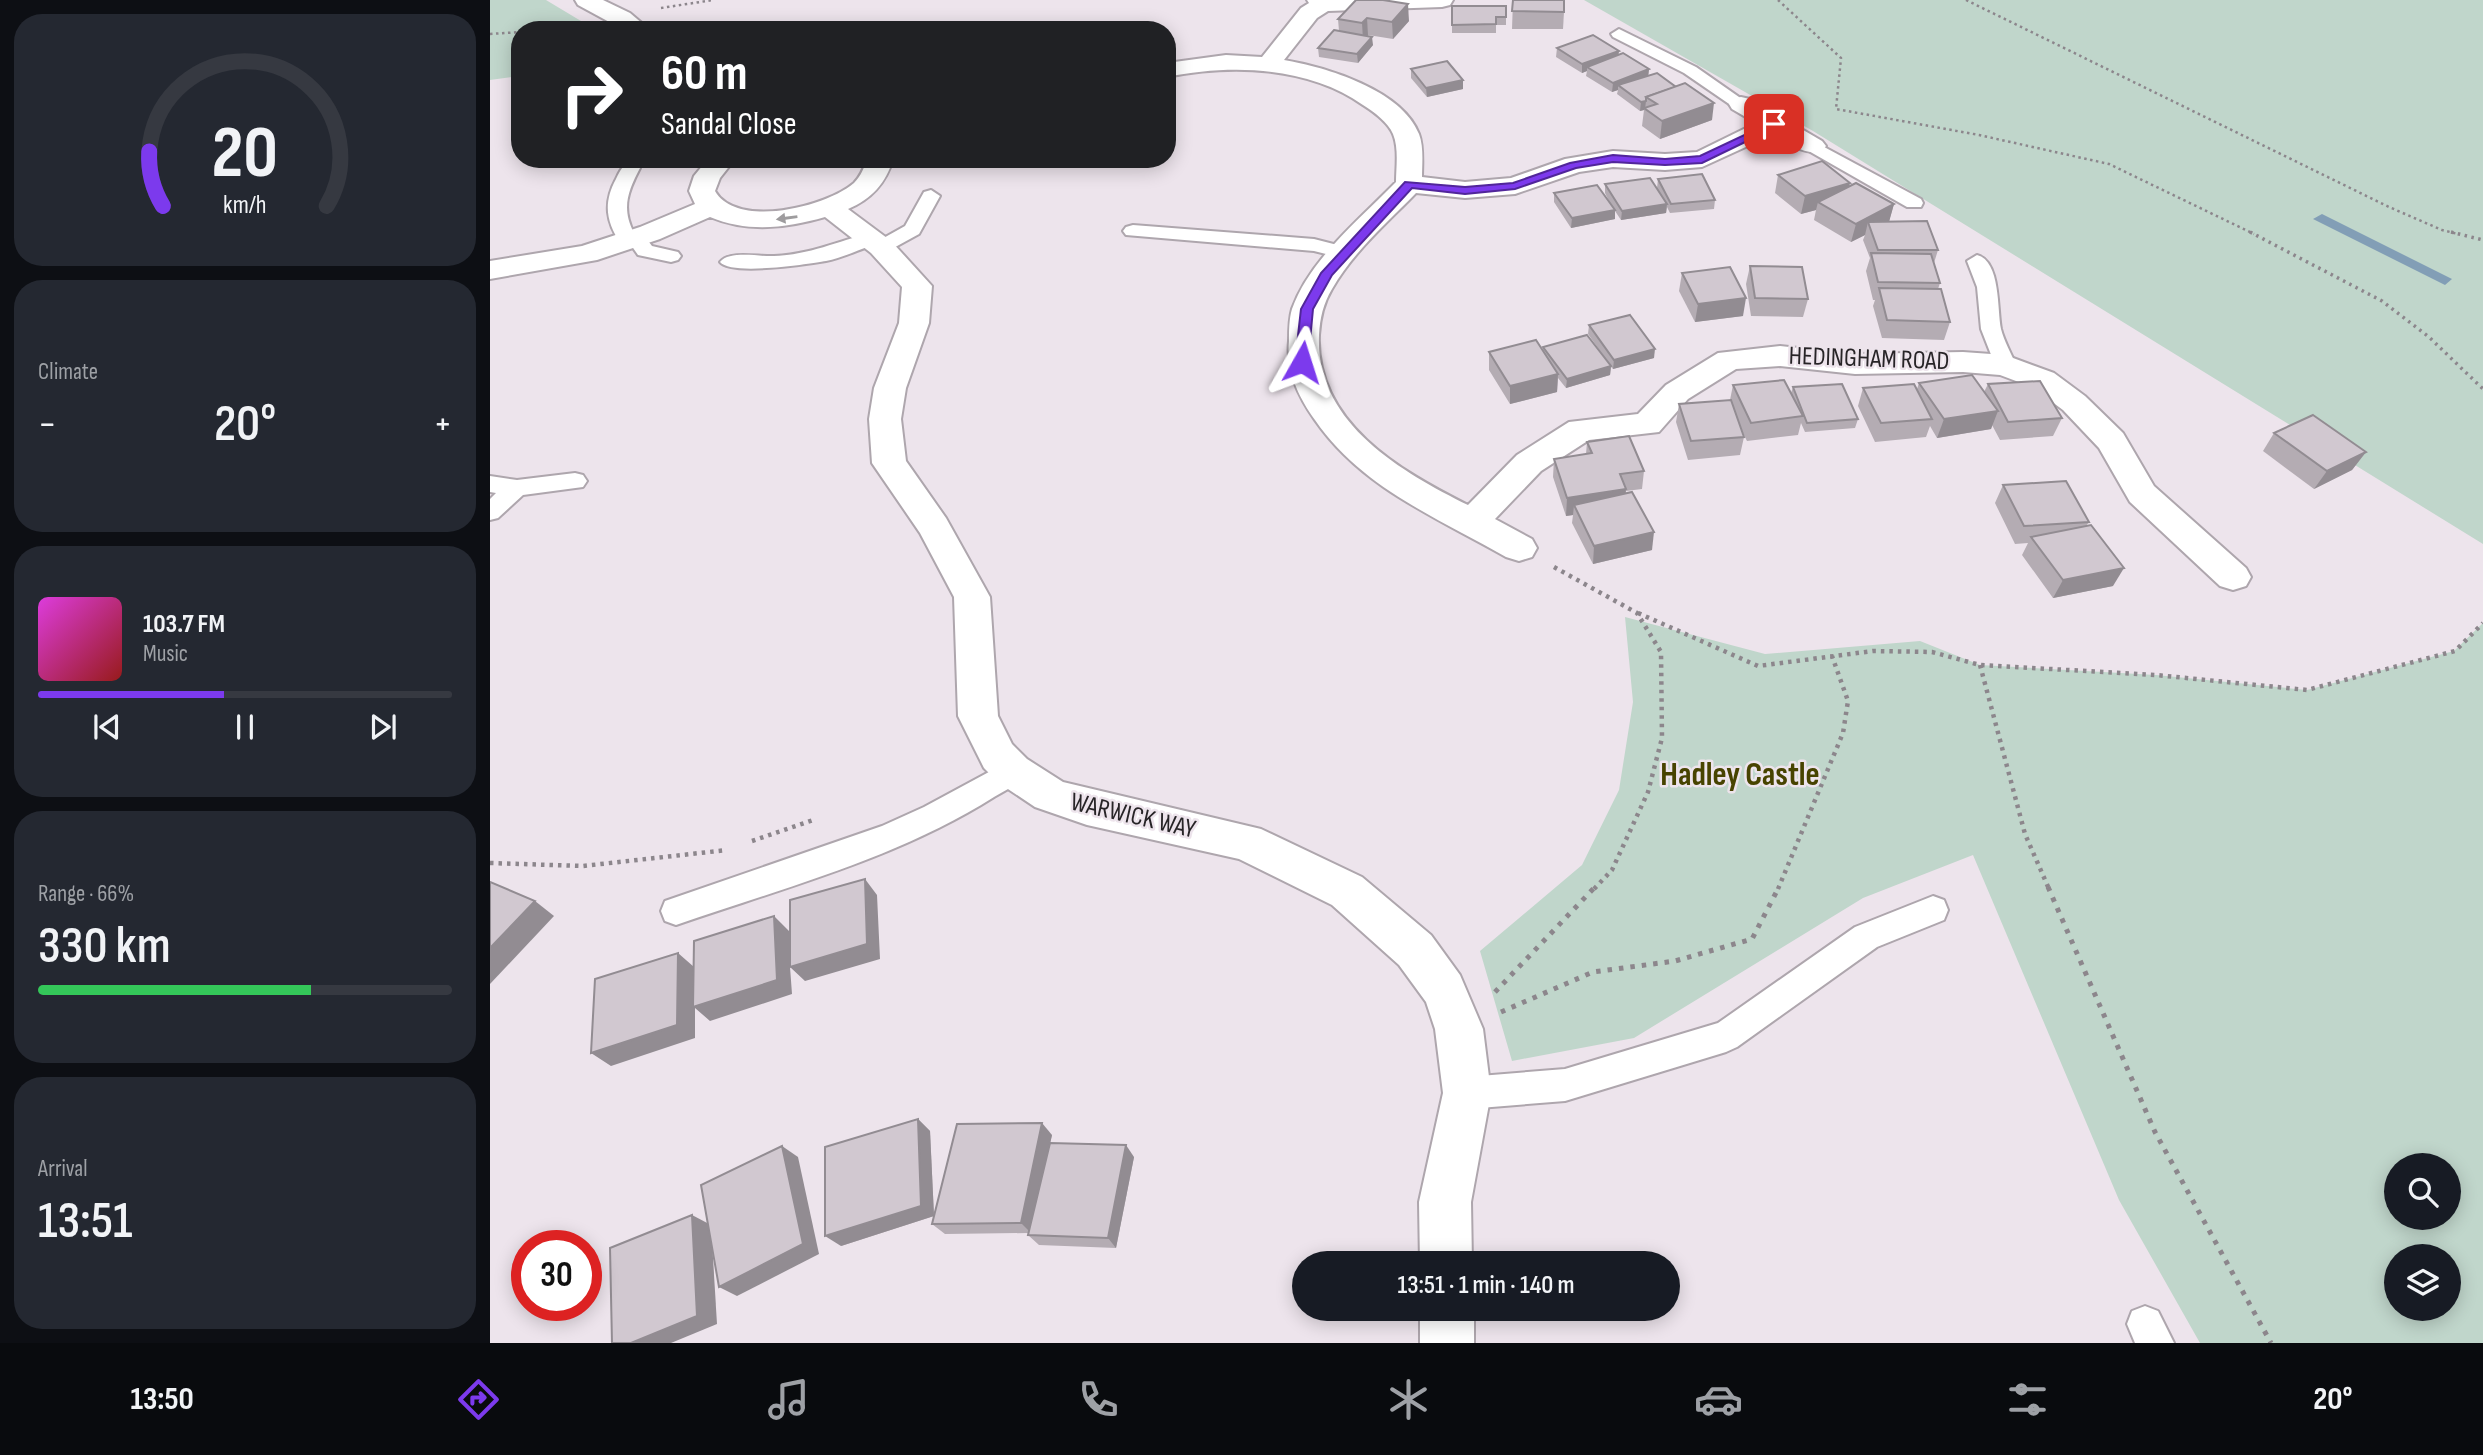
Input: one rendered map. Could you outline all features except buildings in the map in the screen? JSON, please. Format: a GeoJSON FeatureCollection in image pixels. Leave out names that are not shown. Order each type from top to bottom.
{"type":"FeatureCollection","features":[{"type":"Feature","properties":{"kind":"street"},"geometry":{"type":"LineString","coordinates":[[586,0],[626,21]]}},
{"type":"Feature","properties":{"kind":"street"},"geometry":{"type":"LineString","coordinates":[[1268,65],[1309,13],[1321,2],[1442,0]]}},
{"type":"Feature","properties":{"kind":"street"},"geometry":{"type":"LineString","coordinates":[[1176,69],[1233,62],[1268,65],[1334,78],[1377,101],[1406,132],[1409,184],[1327,273],[1307,309],[1302,362],[1309,386],[1328,417],[1361,456],[1405,488],[1473,521],[1519,548]]}},
{"type":"Feature","properties":{"kind":"street"},"geometry":{"type":"LineString","coordinates":[[1741,104],[1813,146]]}},
{"type":"Feature","properties":{"kind":"street"},"geometry":{"type":"LineString","coordinates":[[1409,184],[1465,190],[1515,186],[1574,165],[1613,159],[1665,162],[1702,159],[1774,124]]}},
{"type":"Feature","properties":{"kind":"street"},"geometry":{"type":"LineString","coordinates":[[714,168],[707,176],[702,191],[711,207],[745,219],[772,220],[801,216],[852,196],[870,182],[879,168]]}},
{"type":"Feature","properties":{"kind":"street"},"geometry":{"type":"LineString","coordinates":[[490,270],[587,254],[711,207]]}},
{"type":"Feature","properties":{"kind":"street","name":"WARWICK WAY"},"geometry":{"type":"LineString","coordinates":[[829,207],[876,243],[917,286],[914,323],[890,388],[885,419],[889,463],[934,527],[972,597],[978,716],[998,756],[1013,771],[1050,795],[1087,807],[1246,842],[1347,891],[1415,950],[1444,990],[1459,1029],[1467,1093],[1445,1202],[1446,1251]]}},
{"type":"Feature","properties":{"kind":"street","name":"HEDINGHAM ROAD"},"geometry":{"type":"LineString","coordinates":[[1473,521],[1529,463],[1581,430],[1647,424],[1676,392],[1729,360],[1780,356],[1855,364],[1964,362],[2005,365],[2043,380],[2074,402],[2110,441],[2142,494],[2233,577]]}},
{"type":"Feature","properties":{"kind":"street"},"geometry":{"type":"LineString","coordinates":[[1447,1321],[1447,1343]]}},
{"type":"Feature","properties":{"kind":"lane"},"geometry":{"type":"LineString","coordinates":[[1619,34],[1690,70],[1741,104]]}},
{"type":"Feature","properties":{"kind":"lane"},"geometry":{"type":"LineString","coordinates":[[1813,146],[1914,203]]}},
{"type":"Feature","properties":{"kind":"lane"},"geometry":{"type":"LineString","coordinates":[[631,168],[617,194],[616,221],[645,251],[671,256]]}},
{"type":"Feature","properties":{"kind":"lane"},"geometry":{"type":"LineString","coordinates":[[730,262],[777,262],[826,255],[876,243],[912,230],[931,196]]}},
{"type":"Feature","properties":{"kind":"lane"},"geometry":{"type":"LineString","coordinates":[[1133,231],[1314,245],[1346,253]]}},
{"type":"Feature","properties":{"kind":"lane"},"geometry":{"type":"LineString","coordinates":[[1977,261],[1987,287],[1991,329],[2005,365]]}},
{"type":"Feature","properties":{"kind":"lane"},"geometry":{"type":"LineString","coordinates":[[490,484],[517,488],[575,481]]}},
{"type":"Feature","properties":{"kind":"lane"},"geometry":{"type":"LineString","coordinates":[[490,512],[517,488]]}},
{"type":"Feature","properties":{"kind":"lane"},"geometry":{"type":"LineString","coordinates":[[676,911],[859,848],[980,794],[1013,771]]}},
{"type":"Feature","properties":{"kind":"lane"},"geometry":{"type":"LineString","coordinates":[[1467,1093],[1565,1085],[1726,1036],[1866,937],[1933,910]]}},
{"type":"Feature","properties":{"kind":"path"},"geometry":{"type":"LineString","coordinates":[[1778,0],[1841,58],[1836,109],[1979,135],[2109,164],[2308,260],[2382,302],[2429,337],[2483,390]]}},
{"type":"Feature","properties":{"kind":"path"},"geometry":{"type":"LineString","coordinates":[[1966,0],[2389,207],[2442,230],[2483,240]]}},
{"type":"Feature","properties":{"kind":"path"},"geometry":{"type":"LineString","coordinates":[[490,34],[511,33]]}},
{"type":"Feature","properties":{"kind":"path"},"geometry":{"type":"LineString","coordinates":[[1519,548],[1637,613],[1758,666],[1873,651],[1932,652],[1980,665],[2156,676],[2307,690],[2455,651],[2483,623]]}},
{"type":"Feature","properties":{"kind":"path"},"geometry":{"type":"LineString","coordinates":[[1459,1029],[1612,870],[1648,792],[1662,738],[1661,652],[1637,613]]}},
{"type":"Feature","properties":{"kind":"path"},"geometry":{"type":"LineString","coordinates":[[1459,1029],[1594,972],[1675,961],[1752,939],[1775,897],[1843,733],[1848,701],[1832,656]]}},
{"type":"Feature","properties":{"kind":"path"},"geometry":{"type":"LineString","coordinates":[[1980,665],[2025,834],[2155,1132],[2271,1343]]}},
{"type":"Feature","properties":{"kind":"path"},"geometry":{"type":"LineString","coordinates":[[750,841],[824,817]]}},
{"type":"Feature","properties":{"kind":"path"},"geometry":{"type":"LineString","coordinates":[[490,863],[583,866],[726,850],[738,846]]}},
{"type":"Feature","properties":{"kind":"green space"},"geometry":{"type":"Polygon","coordinates":[[[490,0],[546,0],[581,21],[511,21],[511,77],[490,80],[490,0]]]}},
{"type":"Feature","properties":{"kind":"green space"},"geometry":{"type":"Polygon","coordinates":[[[1584,0],[2483,0],[2483,544],[1813,131],[1584,0]]]}},
{"type":"Feature","properties":{"kind":"green space"},"geometry":{"type":"Polygon","coordinates":[[[1625,617],[1765,654],[1920,641],[1980,665],[2156,675],[2307,690],[2454,651],[2483,623],[2483,1343],[2200,1343],[2119,1200],[1973,855],[1863,898],[1634,1038],[1512,1061],[1480,951],[1582,865],[1619,790],[1633,702],[1625,617]]]}},
{"type":"Feature","properties":{"kind":"water"},"geometry":{"type":"Polygon","coordinates":[[[2322,214],[2452,279],[2445,285],[2313,219],[2322,214]]]}},
{"type":"Feature","properties":{"kind":"district","name":"Hadley Castle"},"geometry":{"type":"Point","coordinates":[1740,775]}},
{"type":"Feature","properties":{"kind":"route"},"geometry":{"type":"LineString","coordinates":[[1302,362],[1307,309],[1327,273],[1409,184],[1465,190],[1515,186],[1574,165],[1613,159],[1665,162],[1702,159],[1774,124]]}}]}
